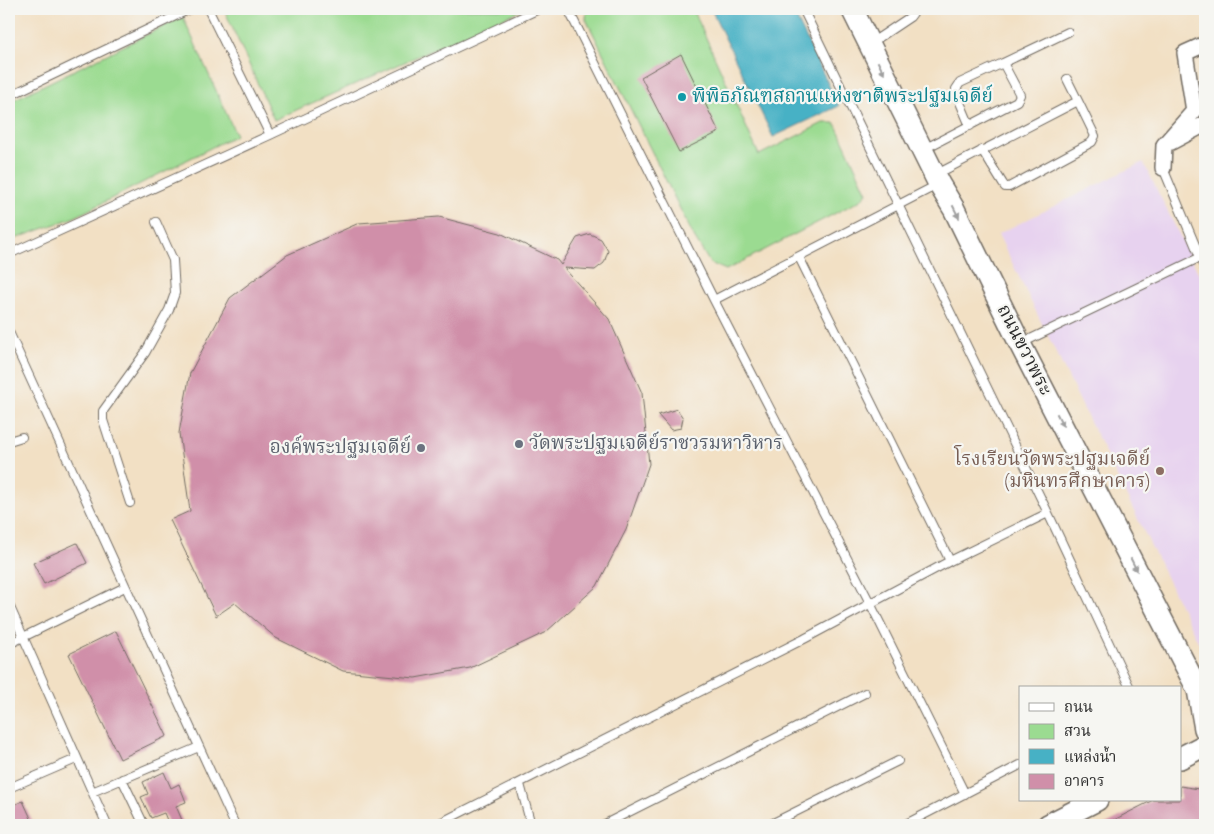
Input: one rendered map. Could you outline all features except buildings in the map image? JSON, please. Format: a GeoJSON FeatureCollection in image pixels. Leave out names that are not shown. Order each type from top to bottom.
{"type":"FeatureCollection","features":[{"type":"Feature","properties":{"kind":"main road","name":"ถนนขวาพระ"},"geometry":{"type":"LineString","coordinates":[[852,9],[922,150],[954,209],[1020,344],[1202,695],[1205,729]]}},
{"type":"Feature","properties":{"kind":"main road"},"geometry":{"type":"LineString","coordinates":[[1182,757],[1205,745]]}},
{"type":"Feature","properties":{"kind":"main road"},"geometry":{"type":"LineString","coordinates":[[1048,825],[1093,802]]}},
{"type":"Feature","properties":{"kind":"street"},"geometry":{"type":"LineString","coordinates":[[1163,168],[1164,145],[1194,110],[1185,53],[1205,44]]}},
{"type":"Feature","properties":{"kind":"street"},"geometry":{"type":"LineString","coordinates":[[1164,145],[1205,124]]}},
{"type":"Feature","properties":{"kind":"lane"},"geometry":{"type":"LineString","coordinates":[[9,96],[190,9]]}},
{"type":"Feature","properties":{"kind":"lane"},"geometry":{"type":"LineString","coordinates":[[208,9],[270,135]]}},
{"type":"Feature","properties":{"kind":"lane"},"geometry":{"type":"LineString","coordinates":[[9,254],[539,9]]}},
{"type":"Feature","properties":{"kind":"lane"},"geometry":{"type":"LineString","coordinates":[[568,9],[714,300],[870,603],[964,794]]}},
{"type":"Feature","properties":{"kind":"lane"},"geometry":{"type":"LineString","coordinates":[[803,9],[1048,513],[1129,686]]}},
{"type":"Feature","properties":{"kind":"lane"},"geometry":{"type":"LineString","coordinates":[[869,44],[910,17],[916,9]]}},
{"type":"Feature","properties":{"kind":"lane"},"geometry":{"type":"LineString","coordinates":[[970,126],[956,93],[960,83],[1068,32]]}},
{"type":"Feature","properties":{"kind":"lane"},"geometry":{"type":"LineString","coordinates":[[922,150],[1017,101],[1020,95],[1003,63]]}},
{"type":"Feature","properties":{"kind":"lane"},"geometry":{"type":"LineString","coordinates":[[982,150],[1005,187],[1008,187],[1094,139],[1095,136],[1067,79]]}},
{"type":"Feature","properties":{"kind":"lane"},"geometry":{"type":"LineString","coordinates":[[714,300],[898,206],[982,150],[1078,101]]}},
{"type":"Feature","properties":{"kind":"lane"},"geometry":{"type":"LineString","coordinates":[[1163,168],[1202,257],[1205,270]]}},
{"type":"Feature","properties":{"kind":"lane"},"geometry":{"type":"LineString","coordinates":[[130,503],[103,420],[103,411],[149,346],[170,310],[175,293],[174,260],[156,222]]}},
{"type":"Feature","properties":{"kind":"lane"},"geometry":{"type":"LineString","coordinates":[[799,257],[950,561]]}},
{"type":"Feature","properties":{"kind":"lane"},"geometry":{"type":"LineString","coordinates":[[1020,344],[1202,257]]}},
{"type":"Feature","properties":{"kind":"lane"},"geometry":{"type":"LineString","coordinates":[[9,332],[124,587],[235,825]]}},
{"type":"Feature","properties":{"kind":"lane"},"geometry":{"type":"LineString","coordinates":[[9,442],[22,436]]}},
{"type":"Feature","properties":{"kind":"lane"},"geometry":{"type":"LineString","coordinates":[[436,825],[804,639],[950,561],[1048,513]]}},
{"type":"Feature","properties":{"kind":"lane"},"geometry":{"type":"LineString","coordinates":[[9,644],[124,587]]}},
{"type":"Feature","properties":{"kind":"lane"},"geometry":{"type":"LineString","coordinates":[[9,605],[107,825]]}},
{"type":"Feature","properties":{"kind":"lane"},"geometry":{"type":"LineString","coordinates":[[603,825],[865,693]]}},
{"type":"Feature","properties":{"kind":"lane"},"geometry":{"type":"LineString","coordinates":[[92,792],[199,747]]}},
{"type":"Feature","properties":{"kind":"lane"},"geometry":{"type":"LineString","coordinates":[[9,788],[76,759]]}},
{"type":"Feature","properties":{"kind":"lane"},"geometry":{"type":"LineString","coordinates":[[770,825],[898,761]]}},
{"type":"Feature","properties":{"kind":"lane"},"geometry":{"type":"LineString","coordinates":[[904,825],[1019,766]]}},
{"type":"Feature","properties":{"kind":"lane"},"geometry":{"type":"LineString","coordinates":[[122,779],[144,825]]}},
{"type":"Feature","properties":{"kind":"lane"},"geometry":{"type":"LineString","coordinates":[[520,784],[531,825]]}},
{"type":"Feature","properties":{"kind":"shaded area","name":"โรงเรียนวัดพระปฐมเจดีย์ (มหินทรศึกษาคาร)"},"geometry":{"type":"Polygon","coordinates":[[[1143,162],[1205,286],[1205,656],[998,234],[1143,162]]]}},
{"type":"Feature","properties":{"kind":"green space"},"geometry":{"type":"Polygon","coordinates":[[[224,9],[524,9],[274,120],[224,9]]]}},
{"type":"Feature","properties":{"kind":"green space"},"geometry":{"type":"Polygon","coordinates":[[[587,9],[693,9],[759,155],[823,123],[835,123],[867,193],[861,200],[726,270],[710,263],[694,237],[586,19],[587,9]]]}},
{"type":"Feature","properties":{"kind":"green space"},"geometry":{"type":"Polygon","coordinates":[[[183,17],[236,135],[75,217],[9,241],[9,102],[183,17]]]}},
{"type":"Feature","properties":{"kind":"water"},"geometry":{"type":"Polygon","coordinates":[[[711,9],[792,9],[839,106],[773,137],[711,9]]]}},
{"type":"Feature","properties":{"kind":"place","name":"พิพิธภัณฑสถานแห่งชาติพระปฐมเจดีย์"},"geometry":{"type":"Point","coordinates":[682,97]}},
{"type":"Feature","properties":{"kind":"place","name":"วัดพระปฐมเจดีย์ราชวรมหาวิหาร"},"geometry":{"type":"Point","coordinates":[519,444]}},
{"type":"Feature","properties":{"kind":"place","name":"องค์พระปฐมเจดีย์"},"geometry":{"type":"Point","coordinates":[421,448]}},
{"type":"Feature","properties":{"kind":"place","name":"โรงเรียนวัดพระปฐมเจดีย์ (มหินทรศึกษาคาร)"},"geometry":{"type":"Point","coordinates":[1160,471]}}]}
